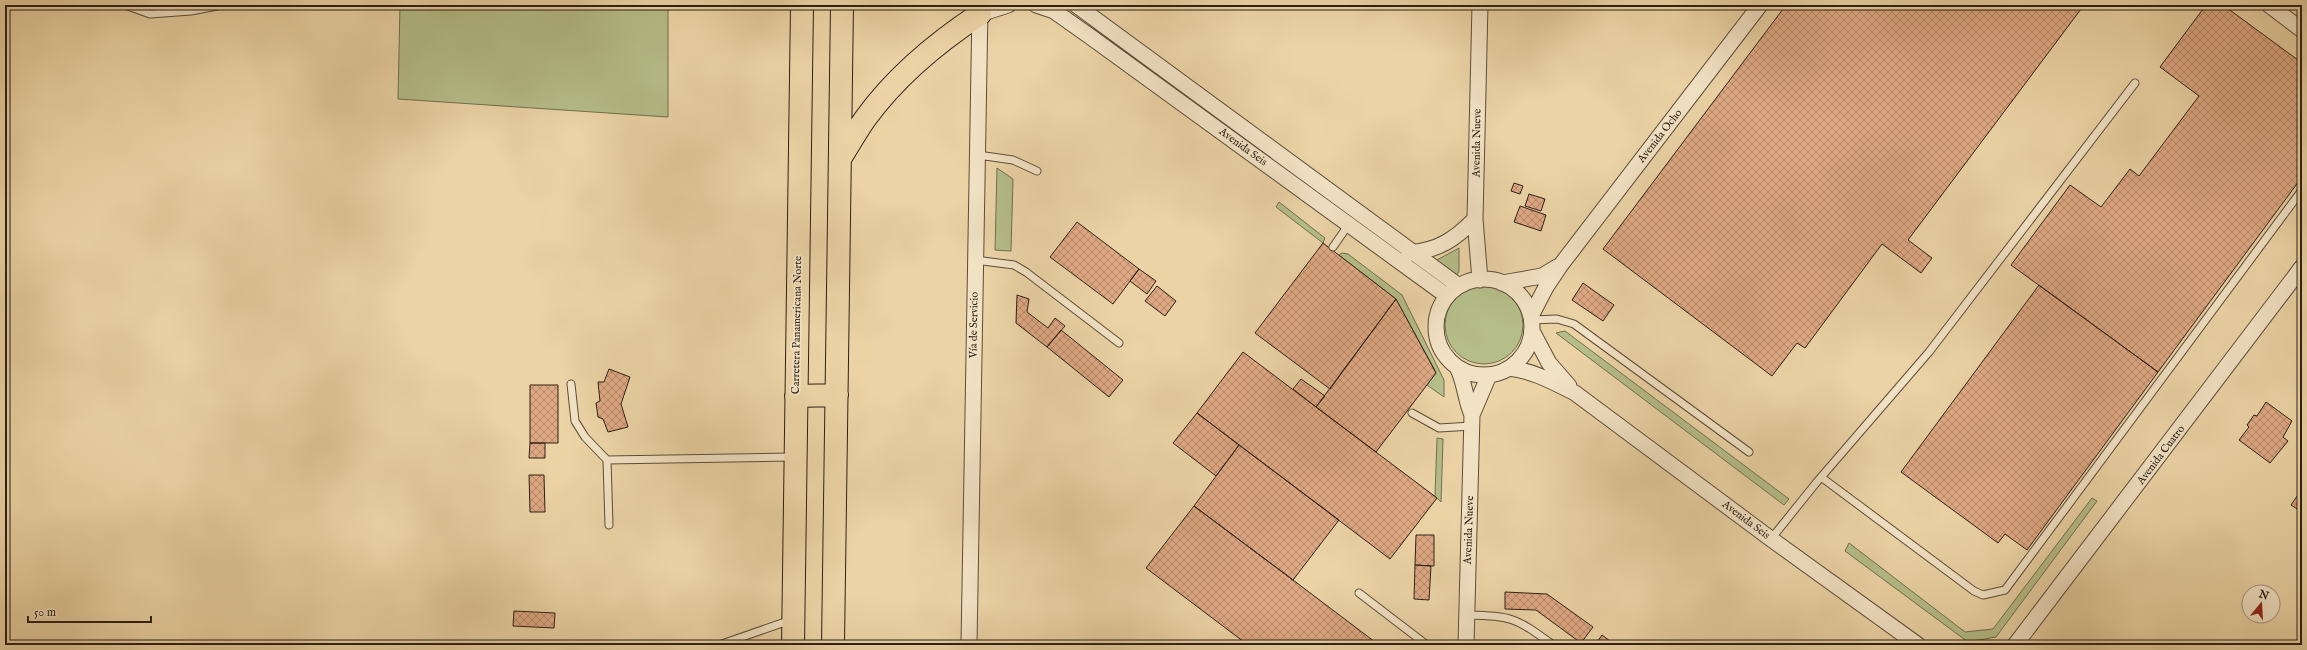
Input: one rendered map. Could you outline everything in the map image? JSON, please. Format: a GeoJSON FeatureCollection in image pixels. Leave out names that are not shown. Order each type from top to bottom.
{"type":"FeatureCollection","features":[{"type":"Feature","properties":{"kind":"highway","name":"Carretera Panamericana Norte"},"geometry":{"type":"LineString","coordinates":[[793,645],[802,5]]}},
{"type":"Feature","properties":{"kind":"highway"},"geometry":{"type":"LineString","coordinates":[[833,645],[842,5]]}},
{"type":"Feature","properties":{"kind":"highway"},"geometry":{"type":"LineString","coordinates":[[840,159],[865,119],[906,71],[980,9]]}},
{"type":"Feature","properties":{"kind":"highway"},"geometry":{"type":"LineString","coordinates":[[796,396],[837,395]]}},
{"type":"Feature","properties":{"kind":"street"},"geometry":{"type":"LineString","coordinates":[[980,9],[1008,5]]}},
{"type":"Feature","properties":{"kind":"street","name":"Avenida Seis"},"geometry":{"type":"LineString","coordinates":[[1036,5],[1054,11],[1353,218],[1413,253],[1458,286]]}},
{"type":"Feature","properties":{"kind":"street","name":"Avenida Nueve"},"geometry":{"type":"LineString","coordinates":[[1480,5],[1475,219],[1480,280]]}},
{"type":"Feature","properties":{"kind":"street","name":"Avenida Ocho"},"geometry":{"type":"LineString","coordinates":[[1531,322],[1546,286],[1560,266],[1760,5]]}},
{"type":"Feature","properties":{"kind":"street"},"geometry":{"type":"LineString","coordinates":[[2269,5],[2302,30]]}},
{"type":"Feature","properties":{"kind":"street","name":"Avenida Seis"},"geometry":{"type":"LineString","coordinates":[[1080,6],[1353,218],[1392,255],[1447,296]]}},
{"type":"Feature","properties":{"kind":"street","name":"Vía de Servicio"},"geometry":{"type":"LineString","coordinates":[[969,645],[980,9]]}},
{"type":"Feature","properties":{"kind":"street"},"geometry":{"type":"LineString","coordinates":[[1392,255],[1428,251],[1455,239],[1475,219]]}},
{"type":"Feature","properties":{"kind":"street","name":"Avenida Ocho"},"geometry":{"type":"LineString","coordinates":[[1502,283],[1542,276],[1560,266]]}},
{"type":"Feature","properties":{"kind":"street","name":"Avenida Cuatro"},"geometry":{"type":"LineString","coordinates":[[2017,644],[2302,267]]}},
{"type":"Feature","properties":{"kind":"street"},"geometry":{"type":"LineString","coordinates":[[1472,280],[1502,283],[1520,296],[1531,322],[1529,346],[1521,358],[1509,368],[1489,375],[1466,372],[1457,367],[1443,352],[1437,338],[1436,323],[1439,309],[1447,296],[1458,286],[1472,280]]}},
{"type":"Feature","properties":{"kind":"street","name":"Avenida Seis"},"geometry":{"type":"LineString","coordinates":[[1531,322],[1550,363],[1575,393]]}},
{"type":"Feature","properties":{"kind":"street","name":"Avenida Nueve"},"geometry":{"type":"LineString","coordinates":[[1457,367],[1463,381],[1466,402],[1472,421]]}},
{"type":"Feature","properties":{"kind":"street","name":"Avenida Seis"},"geometry":{"type":"LineString","coordinates":[[1509,368],[1525,370],[1575,393],[1771,539],[1918,645]]}},
{"type":"Feature","properties":{"kind":"street","name":"Avenida Nueve"},"geometry":{"type":"LineString","coordinates":[[1466,645],[1472,421],[1489,375]]}},
{"type":"Feature","properties":{"kind":"lane"},"geometry":{"type":"LineString","coordinates":[[125,5],[150,14],[191,11],[222,5]]}},
{"type":"Feature","properties":{"kind":"lane"},"geometry":{"type":"LineString","coordinates":[[1771,539],[1821,477],[1929,352],[2135,83]]}},
{"type":"Feature","properties":{"kind":"lane"},"geometry":{"type":"LineString","coordinates":[[978,155],[1013,160],[1037,171]]}},
{"type":"Feature","properties":{"kind":"lane"},"geometry":{"type":"LineString","coordinates":[[1821,477],[1974,591],[1983,595],[2005,590],[2302,190]]}},
{"type":"Feature","properties":{"kind":"lane"},"geometry":{"type":"LineString","coordinates":[[1333,247],[1353,218]]}},
{"type":"Feature","properties":{"kind":"lane"},"geometry":{"type":"LineString","coordinates":[[975,260],[1014,265],[1026,272],[1120,343]]}},
{"type":"Feature","properties":{"kind":"lane"},"geometry":{"type":"LineString","coordinates":[[1531,322],[1556,319],[1574,324],[1749,452]]}},
{"type":"Feature","properties":{"kind":"lane"},"geometry":{"type":"LineString","coordinates":[[571,384],[575,421],[585,437],[607,460],[609,525]]}},
{"type":"Feature","properties":{"kind":"lane"},"geometry":{"type":"LineString","coordinates":[[1412,413],[1439,428],[1472,421]]}},
{"type":"Feature","properties":{"kind":"lane"},"geometry":{"type":"LineString","coordinates":[[607,460],[795,457]]}},
{"type":"Feature","properties":{"kind":"lane"},"geometry":{"type":"LineString","coordinates":[[1359,593],[1427,645]]}},
{"type":"Feature","properties":{"kind":"lane"},"geometry":{"type":"LineString","coordinates":[[1467,615],[1502,616],[1513,618],[1553,645]]}},
{"type":"Feature","properties":{"kind":"lane"},"geometry":{"type":"LineString","coordinates":[[719,645],[793,620]]}},
{"type":"Feature","properties":{"kind":"green space"},"geometry":{"type":"Polygon","coordinates":[[[400,5],[668,5],[668,117],[398,99],[400,5]]]}},
{"type":"Feature","properties":{"kind":"green space"},"geometry":{"type":"Polygon","coordinates":[[[997,168],[1013,179],[1011,251],[995,250],[997,168]]]}},
{"type":"Feature","properties":{"kind":"green space"},"geometry":{"type":"Polygon","coordinates":[[[1279,202],[1325,238],[1323,243],[1276,207],[1279,202]]]}},
{"type":"Feature","properties":{"kind":"green space"},"geometry":{"type":"Polygon","coordinates":[[[1459,248],[1459,271],[1457,275],[1435,261],[1459,248]]]}},
{"type":"Feature","properties":{"kind":"green space"},"geometry":{"type":"Polygon","coordinates":[[[1342,253],[1348,254],[1402,295],[1444,380],[1444,397],[1427,385],[1436,372],[1396,299],[1339,255],[1342,253]]]}},
{"type":"Feature","properties":{"kind":"green space"},"geometry":{"type":"Polygon","coordinates":[[[1484,286],[1499,289],[1511,298],[1520,310],[1523,325],[1520,340],[1511,352],[1499,361],[1484,364],[1469,361],[1457,352],[1448,340],[1445,325],[1448,310],[1457,298],[1469,289],[1484,286]]]}},
{"type":"Feature","properties":{"kind":"green space"},"geometry":{"type":"Polygon","coordinates":[[[1565,331],[1789,499],[1784,505],[1556,333],[1565,331]]]}},
{"type":"Feature","properties":{"kind":"green space"},"geometry":{"type":"Polygon","coordinates":[[[1437,438],[1443,439],[1441,502],[1435,496],[1437,438]]]}},
{"type":"Feature","properties":{"kind":"green space"},"geometry":{"type":"Polygon","coordinates":[[[2092,498],[2097,501],[1996,637],[1968,642],[1845,551],[1849,543],[1965,632],[1993,629],[2092,498]]]}},
{"type":"Feature","properties":{"kind":"building"},"geometry":{"type":"Polygon","coordinates":[[[1786,5],[2084,5],[1908,240],[1932,258],[1921,273],[1882,244],[1805,348],[1797,343],[1772,376],[1603,249],[1786,5]]]}},
{"type":"Feature","properties":{"kind":"building"},"geometry":{"type":"Polygon","coordinates":[[[2206,5],[2223,5],[2302,63],[2302,177],[2158,372],[2011,265],[2070,185],[2101,207],[2130,169],[2139,176],[2199,96],[2160,67],[2206,5]]]}},
{"type":"Feature","properties":{"kind":"building"},"geometry":{"type":"Polygon","coordinates":[[[1242,131],[1254,140],[1249,146],[1237,138],[1242,131]]]}},
{"type":"Feature","properties":{"kind":"building"},"geometry":{"type":"Polygon","coordinates":[[[1514,183],[1523,186],[1520,194],[1511,191],[1514,183]]]}},
{"type":"Feature","properties":{"kind":"building"},"geometry":{"type":"Polygon","coordinates":[[[1529,194],[1545,199],[1541,211],[1525,206],[1529,194]]]}},
{"type":"Feature","properties":{"kind":"building"},"geometry":{"type":"Polygon","coordinates":[[[1520,206],[1546,215],[1541,231],[1514,222],[1520,206]]]}},
{"type":"Feature","properties":{"kind":"building"},"geometry":{"type":"Polygon","coordinates":[[[1077,222],[1139,269],[1113,304],[1050,257],[1077,222]]]}},
{"type":"Feature","properties":{"kind":"building"},"geometry":{"type":"Polygon","coordinates":[[[1323,243],[1396,299],[1330,389],[1255,333],[1323,243]]]}},
{"type":"Feature","properties":{"kind":"building"},"geometry":{"type":"Polygon","coordinates":[[[1139,269],[1156,281],[1147,294],[1130,281],[1139,269]]]}},
{"type":"Feature","properties":{"kind":"building"},"geometry":{"type":"Polygon","coordinates":[[[1583,283],[1614,305],[1603,321],[1572,300],[1583,283]]]}},
{"type":"Feature","properties":{"kind":"building"},"geometry":{"type":"Polygon","coordinates":[[[2039,285],[2158,372],[2027,550],[2005,534],[1998,543],[1901,472],[2039,285]]]}},
{"type":"Feature","properties":{"kind":"building"},"geometry":{"type":"Polygon","coordinates":[[[1157,286],[1176,301],[1165,316],[1145,301],[1157,286]]]}},
{"type":"Feature","properties":{"kind":"building"},"geometry":{"type":"Polygon","coordinates":[[[1017,295],[1029,299],[1027,312],[1048,328],[1055,318],[1065,326],[1047,347],[1016,323],[1017,295]]]}},
{"type":"Feature","properties":{"kind":"building"},"geometry":{"type":"Polygon","coordinates":[[[1396,299],[1436,373],[1376,452],[1316,407],[1396,299]]]}},
{"type":"Feature","properties":{"kind":"building"},"geometry":{"type":"Polygon","coordinates":[[[1061,330],[1123,380],[1109,397],[1047,347],[1061,330]]]}},
{"type":"Feature","properties":{"kind":"building"},"geometry":{"type":"Polygon","coordinates":[[[1243,352],[1437,498],[1390,559],[1197,413],[1243,352]]]}},
{"type":"Feature","properties":{"kind":"building"},"geometry":{"type":"Polygon","coordinates":[[[609,369],[630,377],[621,404],[628,427],[608,432],[603,419],[598,417],[596,403],[600,401],[598,382],[604,382],[609,369]]]}},
{"type":"Feature","properties":{"kind":"building"},"geometry":{"type":"Polygon","coordinates":[[[1301,379],[1325,396],[1316,407],[1293,389],[1301,379]]]}},
{"type":"Feature","properties":{"kind":"building"},"geometry":{"type":"Polygon","coordinates":[[[530,385],[558,385],[558,443],[530,443],[530,385]]]}},
{"type":"Feature","properties":{"kind":"building"},"geometry":{"type":"Polygon","coordinates":[[[2266,402],[2292,421],[2283,437],[2288,441],[2270,463],[2239,440],[2249,427],[2247,425],[2254,415],[2257,416],[2266,402]]]}},
{"type":"Feature","properties":{"kind":"building"},"geometry":{"type":"Polygon","coordinates":[[[1197,413],[1239,445],[1216,476],[1173,443],[1197,413]]]}},
{"type":"Feature","properties":{"kind":"building"},"geometry":{"type":"Polygon","coordinates":[[[530,443],[545,443],[545,458],[529,458],[530,443]]]}},
{"type":"Feature","properties":{"kind":"building"},"geometry":{"type":"Polygon","coordinates":[[[1239,445],[1339,520],[1293,580],[1194,506],[1239,445]]]}},
{"type":"Feature","properties":{"kind":"building"},"geometry":{"type":"Polygon","coordinates":[[[529,475],[544,475],[545,512],[530,512],[529,475]]]}},
{"type":"Feature","properties":{"kind":"building"},"geometry":{"type":"Polygon","coordinates":[[[2302,489],[2302,512],[2291,505],[2302,489]]]}},
{"type":"Feature","properties":{"kind":"building"},"geometry":{"type":"Polygon","coordinates":[[[1194,506],[1379,645],[1248,645],[1146,568],[1194,506]]]}},
{"type":"Feature","properties":{"kind":"building"},"geometry":{"type":"Polygon","coordinates":[[[1416,535],[1434,535],[1434,566],[1415,565],[1416,535]]]}},
{"type":"Feature","properties":{"kind":"building"},"geometry":{"type":"Polygon","coordinates":[[[1415,565],[1431,566],[1429,600],[1414,599],[1415,565]]]}},
{"type":"Feature","properties":{"kind":"building"},"geometry":{"type":"Polygon","coordinates":[[[1505,592],[1547,594],[1593,627],[1581,643],[1536,610],[1505,609],[1505,592]]]}},
{"type":"Feature","properties":{"kind":"building"},"geometry":{"type":"Polygon","coordinates":[[[514,611],[555,613],[554,628],[513,626],[514,611]]]}},
{"type":"Feature","properties":{"kind":"building"},"geometry":{"type":"Polygon","coordinates":[[[1602,635],[1615,645],[1595,645],[1602,635]]]}}]}
